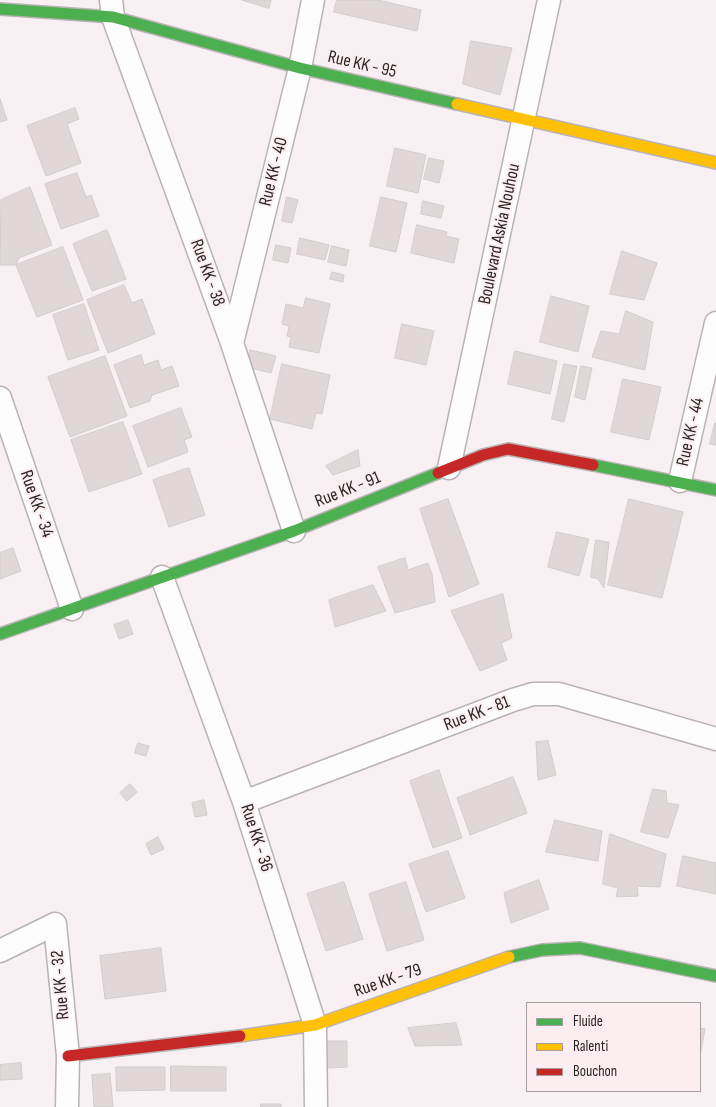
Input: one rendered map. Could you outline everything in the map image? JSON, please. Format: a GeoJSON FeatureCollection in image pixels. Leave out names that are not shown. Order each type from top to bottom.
{"type":"FeatureCollection","features":[{"type":"Feature","properties":{"kind":"street","name":"Rue KK - 40"},"geometry":{"type":"LineString","coordinates":[[232,343],[300,68],[313,0]]}},
{"type":"Feature","properties":{"kind":"street","name":"Boulevard Askia Nouhou"},"geometry":{"type":"LineString","coordinates":[[449,468],[525,120],[549,0]]}},
{"type":"Feature","properties":{"kind":"street","name":"Rue KK - 95"},"geometry":{"type":"LineString","coordinates":[[0,9],[112,8],[300,68],[716,163]]}},
{"type":"Feature","properties":{"kind":"street","name":"Rue KK - 38"},"geometry":{"type":"LineString","coordinates":[[112,8],[232,343],[294,531]]}},
{"type":"Feature","properties":{"kind":"street","name":"Rue KK - 44"},"geometry":{"type":"LineString","coordinates":[[680,481],[716,323]]}},
{"type":"Feature","properties":{"kind":"street","name":"Rue KK - 34"},"geometry":{"type":"LineString","coordinates":[[0,398],[72,608]]}},
{"type":"Feature","properties":{"kind":"street","name":"Rue KK - 91"},"geometry":{"type":"LineString","coordinates":[[0,634],[294,531],[483,455],[518,450],[680,481],[716,490]]}},
{"type":"Feature","properties":{"kind":"street","name":"Rue KK - 36"},"geometry":{"type":"LineString","coordinates":[[162,577],[244,802],[315,1025],[316,1107]]}},
{"type":"Feature","properties":{"kind":"street","name":"Rue KK - 81"},"geometry":{"type":"LineString","coordinates":[[244,802],[512,700],[533,694],[559,694],[716,739]]}},
{"type":"Feature","properties":{"kind":"street","name":"Rue KK - 32"},"geometry":{"type":"LineString","coordinates":[[0,951],[55,924],[68,1056],[67,1107]]}},
{"type":"Feature","properties":{"kind":"street","name":"Rue KK - 79"},"geometry":{"type":"LineString","coordinates":[[68,1056],[208,1041],[315,1025],[507,958],[542,950],[580,948],[716,976]]}},
{"type":"Feature","properties":{"kind":"building"},"geometry":{"type":"Polygon","coordinates":[[[242,0],[271,0],[269,8],[242,0]]]}},
{"type":"Feature","properties":{"kind":"building"},"geometry":{"type":"Polygon","coordinates":[[[337,0],[378,0],[421,10],[417,31],[334,12],[337,0]]]}},
{"type":"Feature","properties":{"kind":"building"},"geometry":{"type":"Polygon","coordinates":[[[471,41],[512,48],[500,95],[463,84],[471,41]]]}},
{"type":"Feature","properties":{"kind":"building"},"geometry":{"type":"Polygon","coordinates":[[[0,99],[7,120],[0,122],[0,99]]]}},
{"type":"Feature","properties":{"kind":"building"},"geometry":{"type":"Polygon","coordinates":[[[75,108],[79,119],[67,124],[81,163],[46,176],[27,126],[75,108]]]}},
{"type":"Feature","properties":{"kind":"building"},"geometry":{"type":"Polygon","coordinates":[[[395,148],[426,155],[418,193],[387,186],[395,148]]]}},
{"type":"Feature","properties":{"kind":"building"},"geometry":{"type":"Polygon","coordinates":[[[429,158],[444,161],[439,183],[424,179],[429,158]]]}},
{"type":"Feature","properties":{"kind":"building"},"geometry":{"type":"Polygon","coordinates":[[[77,173],[86,197],[91,195],[99,216],[61,229],[45,184],[77,173]]]}},
{"type":"Feature","properties":{"kind":"building"},"geometry":{"type":"Polygon","coordinates":[[[30,187],[52,245],[19,258],[16,265],[0,265],[1,200],[30,187]]]}},
{"type":"Feature","properties":{"kind":"building"},"geometry":{"type":"Polygon","coordinates":[[[287,197],[298,200],[292,223],[282,221],[287,197]]]}},
{"type":"Feature","properties":{"kind":"building"},"geometry":{"type":"Polygon","coordinates":[[[381,197],[407,203],[396,252],[370,246],[381,197]]]}},
{"type":"Feature","properties":{"kind":"building"},"geometry":{"type":"Polygon","coordinates":[[[423,201],[444,206],[441,218],[421,214],[423,201]]]}},
{"type":"Feature","properties":{"kind":"building"},"geometry":{"type":"Polygon","coordinates":[[[417,225],[447,232],[446,236],[459,239],[454,263],[411,253],[417,225]]]}},
{"type":"Feature","properties":{"kind":"building"},"geometry":{"type":"Polygon","coordinates":[[[107,230],[126,279],[92,291],[73,244],[107,230]]]}},
{"type":"Feature","properties":{"kind":"building"},"geometry":{"type":"Polygon","coordinates":[[[300,238],[329,245],[325,260],[297,254],[300,238]]]}},
{"type":"Feature","properties":{"kind":"building"},"geometry":{"type":"Polygon","coordinates":[[[276,245],[291,248],[288,263],[273,260],[276,245]]]}},
{"type":"Feature","properties":{"kind":"building"},"geometry":{"type":"Polygon","coordinates":[[[332,246],[349,250],[346,266],[328,262],[332,246]]]}},
{"type":"Feature","properties":{"kind":"building"},"geometry":{"type":"Polygon","coordinates":[[[63,247],[83,300],[37,317],[16,265],[63,247]]]}},
{"type":"Feature","properties":{"kind":"building"},"geometry":{"type":"Polygon","coordinates":[[[622,251],[657,263],[644,300],[610,294],[622,251]]]}},
{"type":"Feature","properties":{"kind":"building"},"geometry":{"type":"Polygon","coordinates":[[[332,272],[344,275],[343,282],[330,279],[332,272]]]}},
{"type":"Feature","properties":{"kind":"building"},"geometry":{"type":"Polygon","coordinates":[[[124,285],[132,303],[142,299],[155,334],[108,353],[87,300],[124,285]]]}},
{"type":"Feature","properties":{"kind":"building"},"geometry":{"type":"Polygon","coordinates":[[[551,296],[589,306],[578,352],[540,342],[551,296]]]}},
{"type":"Feature","properties":{"kind":"building"},"geometry":{"type":"Polygon","coordinates":[[[306,298],[330,304],[319,353],[289,347],[291,337],[287,336],[289,326],[282,324],[286,304],[303,308],[306,298]]]}},
{"type":"Feature","properties":{"kind":"building"},"geometry":{"type":"Polygon","coordinates":[[[84,304],[99,350],[68,360],[53,315],[84,304]]]}},
{"type":"Feature","properties":{"kind":"building"},"geometry":{"type":"Polygon","coordinates":[[[626,311],[653,322],[645,370],[592,357],[601,331],[619,334],[626,311]]]}},
{"type":"Feature","properties":{"kind":"building"},"geometry":{"type":"Polygon","coordinates":[[[402,324],[434,331],[426,365],[395,358],[402,324]]]}},
{"type":"Feature","properties":{"kind":"building"},"geometry":{"type":"Polygon","coordinates":[[[250,350],[276,356],[271,373],[247,367],[250,350]]]}},
{"type":"Feature","properties":{"kind":"building"},"geometry":{"type":"Polygon","coordinates":[[[515,351],[557,361],[550,394],[508,384],[515,351]]]}},
{"type":"Feature","properties":{"kind":"building"},"geometry":{"type":"Polygon","coordinates":[[[141,355],[144,365],[158,360],[161,370],[172,366],[179,386],[152,395],[150,401],[130,408],[114,365],[141,355]]]}},
{"type":"Feature","properties":{"kind":"building"},"geometry":{"type":"Polygon","coordinates":[[[105,356],[127,416],[70,437],[48,377],[105,356]]]}},
{"type":"Feature","properties":{"kind":"building"},"geometry":{"type":"Polygon","coordinates":[[[282,364],[330,375],[322,414],[316,413],[312,429],[270,419],[282,364]]]}},
{"type":"Feature","properties":{"kind":"building"},"geometry":{"type":"Polygon","coordinates":[[[564,364],[577,366],[564,422],[552,419],[564,364]]]}},
{"type":"Feature","properties":{"kind":"building"},"geometry":{"type":"Polygon","coordinates":[[[581,366],[592,368],[585,400],[575,397],[581,366]]]}},
{"type":"Feature","properties":{"kind":"building"},"geometry":{"type":"Polygon","coordinates":[[[623,379],[661,387],[649,440],[611,432],[623,379]]]}},
{"type":"Feature","properties":{"kind":"building"},"geometry":{"type":"Polygon","coordinates":[[[181,408],[192,437],[184,440],[188,452],[148,467],[133,426],[181,408]]]}},
{"type":"Feature","properties":{"kind":"building"},"geometry":{"type":"Polygon","coordinates":[[[123,422],[142,474],[89,492],[71,440],[123,422]]]}},
{"type":"Feature","properties":{"kind":"building"},"geometry":{"type":"Polygon","coordinates":[[[716,424],[716,445],[710,444],[716,424]]]}},
{"type":"Feature","properties":{"kind":"building"},"geometry":{"type":"Polygon","coordinates":[[[358,450],[360,466],[333,475],[326,466],[358,450]]]}},
{"type":"Feature","properties":{"kind":"building"},"geometry":{"type":"Polygon","coordinates":[[[189,468],[205,515],[169,527],[153,480],[189,468]]]}},
{"type":"Feature","properties":{"kind":"building"},"geometry":{"type":"Polygon","coordinates":[[[448,499],[479,584],[449,597],[420,509],[448,499]]]}},
{"type":"Feature","properties":{"kind":"building"},"geometry":{"type":"Polygon","coordinates":[[[629,499],[683,512],[662,598],[608,585],[629,499]]]}},
{"type":"Feature","properties":{"kind":"building"},"geometry":{"type":"Polygon","coordinates":[[[557,532],[589,539],[579,576],[548,567],[557,532]]]}},
{"type":"Feature","properties":{"kind":"building"},"geometry":{"type":"Polygon","coordinates":[[[596,540],[609,542],[604,588],[598,579],[591,577],[596,540]]]}},
{"type":"Feature","properties":{"kind":"building"},"geometry":{"type":"Polygon","coordinates":[[[13,548],[21,571],[0,579],[0,553],[13,548]]]}},
{"type":"Feature","properties":{"kind":"building"},"geometry":{"type":"Polygon","coordinates":[[[405,558],[408,570],[428,563],[432,574],[435,602],[395,613],[378,567],[405,558]]]}},
{"type":"Feature","properties":{"kind":"building"},"geometry":{"type":"Polygon","coordinates":[[[373,585],[386,611],[335,627],[329,600],[373,585]]]}},
{"type":"Feature","properties":{"kind":"building"},"geometry":{"type":"Polygon","coordinates":[[[503,594],[512,638],[501,643],[507,660],[480,671],[451,611],[503,594]]]}},
{"type":"Feature","properties":{"kind":"building"},"geometry":{"type":"Polygon","coordinates":[[[128,620],[133,634],[119,639],[114,625],[128,620]]]}},
{"type":"Feature","properties":{"kind":"building"},"geometry":{"type":"Polygon","coordinates":[[[548,741],[556,775],[538,780],[536,742],[548,741]]]}},
{"type":"Feature","properties":{"kind":"building"},"geometry":{"type":"Polygon","coordinates":[[[138,743],[149,746],[146,756],[135,753],[138,743]]]}},
{"type":"Feature","properties":{"kind":"building"},"geometry":{"type":"Polygon","coordinates":[[[439,770],[462,838],[433,848],[410,781],[439,770]]]}},
{"type":"Feature","properties":{"kind":"building"},"geometry":{"type":"Polygon","coordinates":[[[513,777],[527,813],[470,835],[457,798],[513,777]]]}},
{"type":"Feature","properties":{"kind":"building"},"geometry":{"type":"Polygon","coordinates":[[[130,784],[137,792],[127,801],[120,793],[130,784]]]}},
{"type":"Feature","properties":{"kind":"building"},"geometry":{"type":"Polygon","coordinates":[[[653,789],[666,791],[667,803],[679,805],[668,838],[641,832],[653,789]]]}},
{"type":"Feature","properties":{"kind":"building"},"geometry":{"type":"Polygon","coordinates":[[[204,800],[207,815],[195,817],[192,803],[204,800]]]}},
{"type":"Feature","properties":{"kind":"building"},"geometry":{"type":"Polygon","coordinates":[[[555,820],[602,831],[598,861],[546,852],[555,820]]]}},
{"type":"Feature","properties":{"kind":"building"},"geometry":{"type":"Polygon","coordinates":[[[610,834],[666,854],[660,887],[637,886],[638,896],[616,897],[618,888],[603,884],[610,834]]]}},
{"type":"Feature","properties":{"kind":"building"},"geometry":{"type":"Polygon","coordinates":[[[158,837],[164,849],[151,855],[146,844],[158,837]]]}},
{"type":"Feature","properties":{"kind":"building"},"geometry":{"type":"Polygon","coordinates":[[[448,851],[465,898],[426,912],[409,864],[448,851]]]}},
{"type":"Feature","properties":{"kind":"building"},"geometry":{"type":"Polygon","coordinates":[[[683,856],[716,863],[716,894],[677,886],[683,856]]]}},
{"type":"Feature","properties":{"kind":"building"},"geometry":{"type":"Polygon","coordinates":[[[539,880],[549,909],[511,923],[504,893],[539,880]]]}},
{"type":"Feature","properties":{"kind":"building"},"geometry":{"type":"Polygon","coordinates":[[[344,882],[363,939],[326,951],[307,894],[344,882]]]}},
{"type":"Feature","properties":{"kind":"building"},"geometry":{"type":"Polygon","coordinates":[[[406,882],[424,940],[387,951],[369,894],[406,882]]]}},
{"type":"Feature","properties":{"kind":"building"},"geometry":{"type":"Polygon","coordinates":[[[161,948],[166,991],[105,999],[100,956],[161,948]]]}},
{"type":"Feature","properties":{"kind":"building"},"geometry":{"type":"Polygon","coordinates":[[[456,1023],[462,1045],[415,1046],[408,1028],[456,1023]]]}},
{"type":"Feature","properties":{"kind":"building"},"geometry":{"type":"Polygon","coordinates":[[[701,1028],[705,1029],[701,1051],[701,1028]]]}},
{"type":"Feature","properties":{"kind":"building"},"geometry":{"type":"Polygon","coordinates":[[[327,1041],[347,1041],[347,1067],[327,1068],[327,1041]]]}},
{"type":"Feature","properties":{"kind":"building"},"geometry":{"type":"Polygon","coordinates":[[[21,1063],[22,1079],[0,1080],[0,1065],[21,1063]]]}},
{"type":"Feature","properties":{"kind":"building"},"geometry":{"type":"Polygon","coordinates":[[[171,1066],[226,1067],[226,1091],[171,1091],[171,1066]]]}},
{"type":"Feature","properties":{"kind":"building"},"geometry":{"type":"Polygon","coordinates":[[[116,1067],[165,1067],[165,1090],[117,1091],[116,1067]]]}},
{"type":"Feature","properties":{"kind":"building"},"geometry":{"type":"Polygon","coordinates":[[[110,1074],[113,1107],[94,1107],[92,1075],[110,1074]]]}},
{"type":"Feature","properties":{"kind":"building"},"geometry":{"type":"Polygon","coordinates":[[[261,1104],[281,1104],[281,1107],[261,1107],[261,1104]]]}},
{"type":"Feature","properties":{"kind":"traffic: fast"},"geometry":{"type":"LineString","coordinates":[[0,9],[113,17],[300,68],[457,104]]}},
{"type":"Feature","properties":{"kind":"traffic: fast"},"geometry":{"type":"LineString","coordinates":[[593,465],[716,490]]}},
{"type":"Feature","properties":{"kind":"traffic: fast"},"geometry":{"type":"LineString","coordinates":[[0,634],[294,531],[438,473]]}},
{"type":"Feature","properties":{"kind":"traffic: fast"},"geometry":{"type":"LineString","coordinates":[[509,957],[542,950],[580,948],[716,976]]}},
{"type":"Feature","properties":{"kind":"traffic: slow"},"geometry":{"type":"LineString","coordinates":[[457,104],[716,163]]}},
{"type":"Feature","properties":{"kind":"traffic: slow"},"geometry":{"type":"LineString","coordinates":[[240,1036],[315,1025],[509,957]]}},
{"type":"Feature","properties":{"kind":"traffic: jam"},"geometry":{"type":"LineString","coordinates":[[438,473],[483,455],[508,449],[593,465]]}},
{"type":"Feature","properties":{"kind":"traffic: jam"},"geometry":{"type":"LineString","coordinates":[[68,1056],[240,1036]]}}]}
